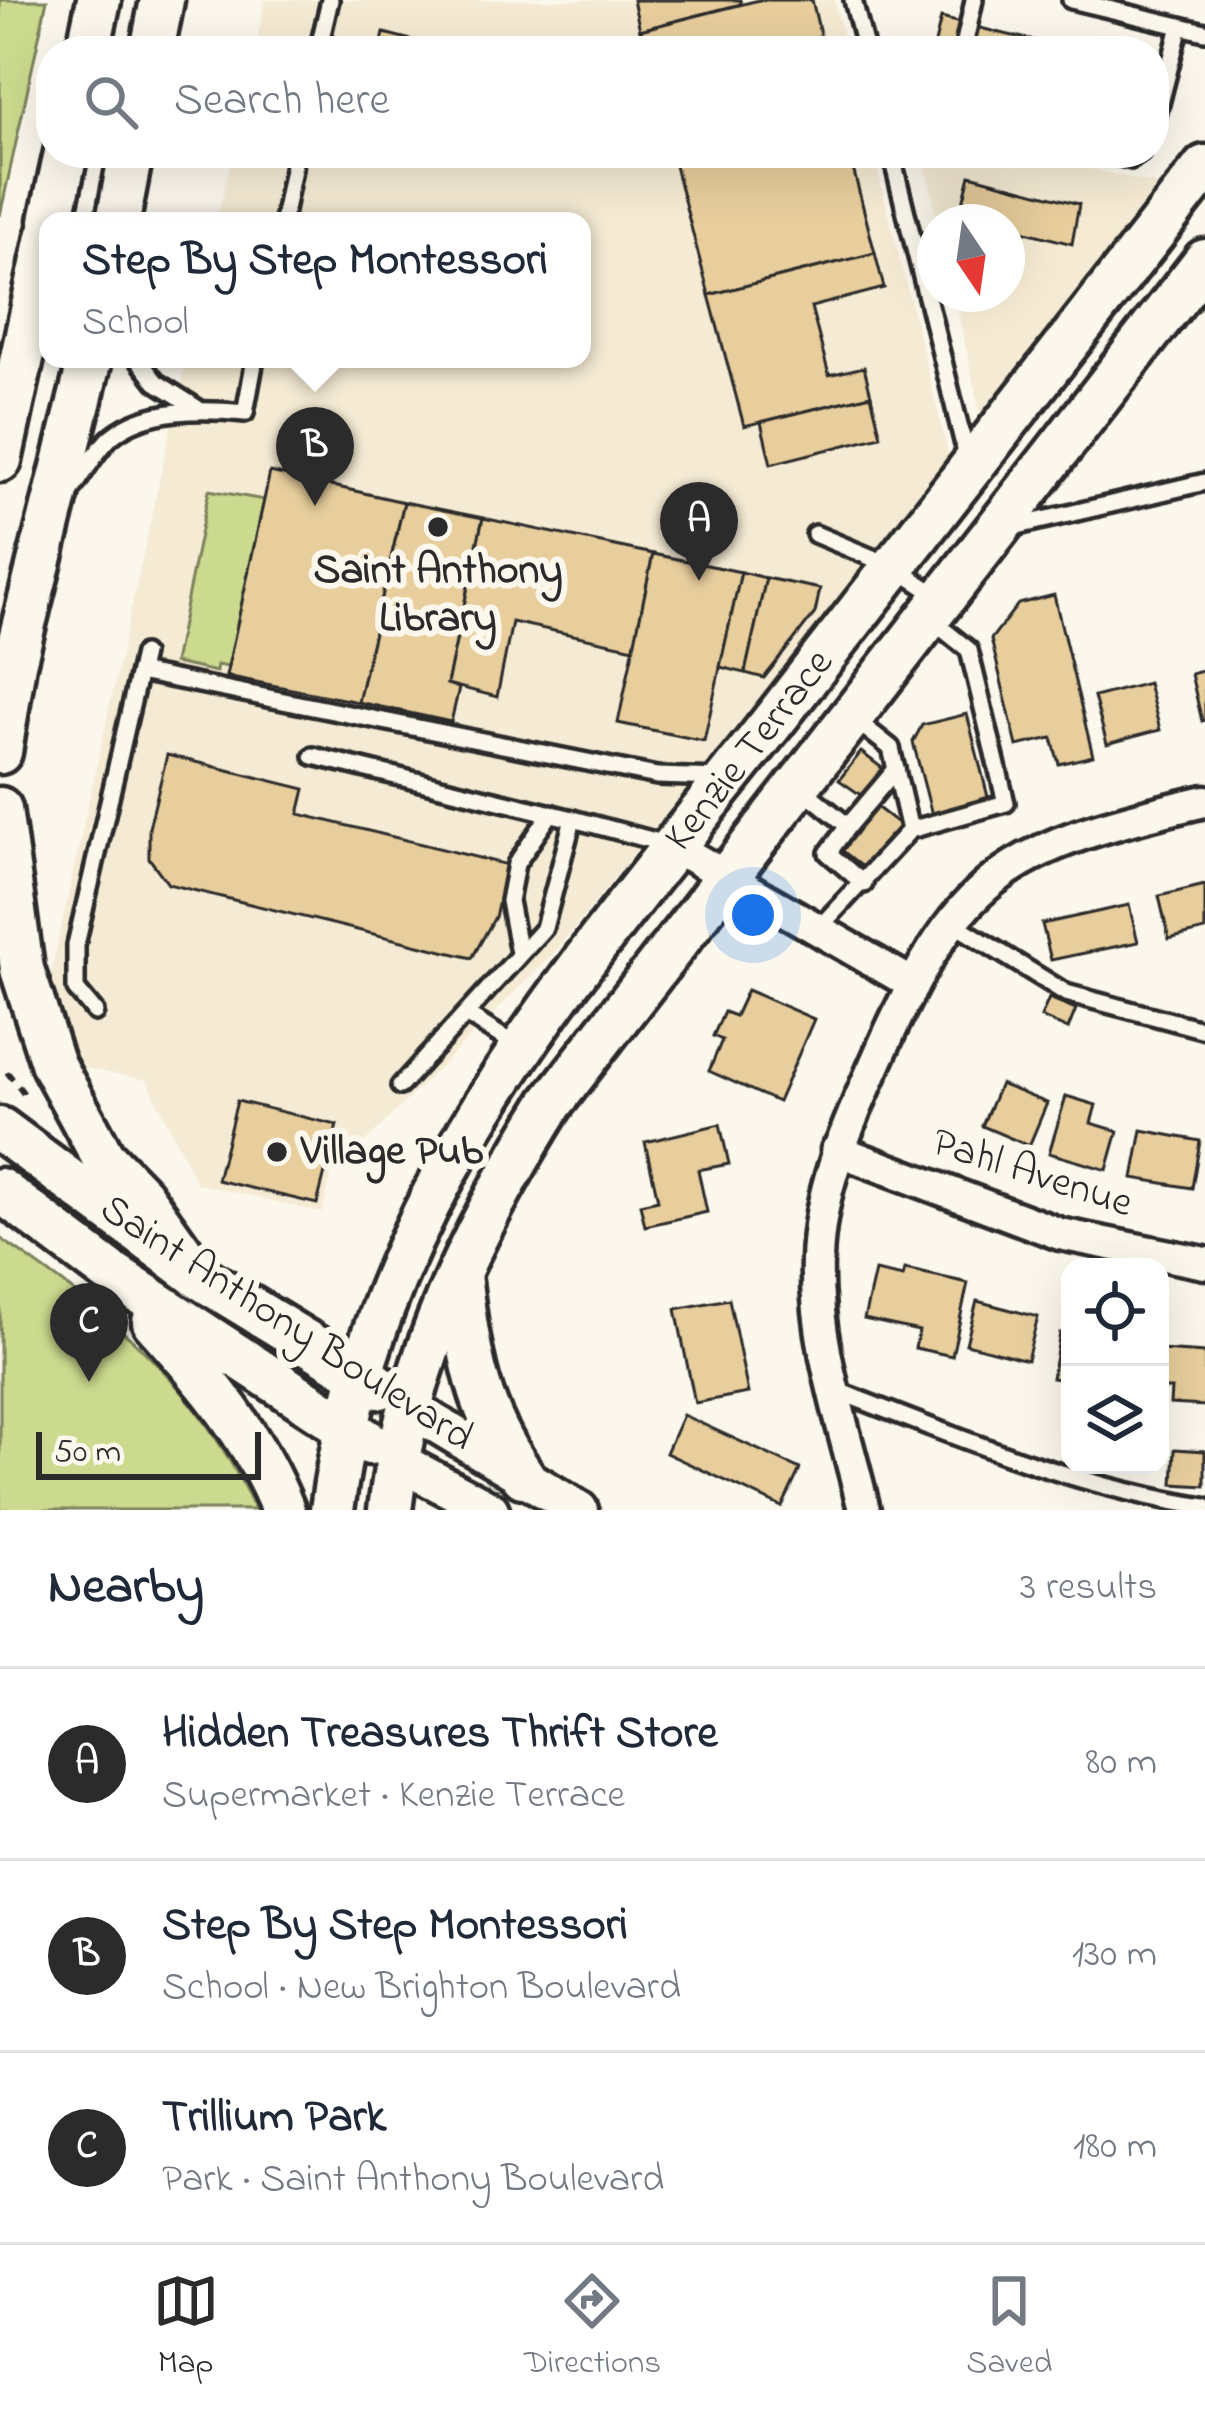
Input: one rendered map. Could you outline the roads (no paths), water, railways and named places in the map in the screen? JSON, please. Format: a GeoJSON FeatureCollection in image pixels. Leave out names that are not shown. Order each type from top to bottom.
{"type":"FeatureCollection","features":[{"type":"Feature","properties":{"kind":"main road"},"geometry":{"type":"LineString","coordinates":[[91,36],[99,0]]}},
{"type":"Feature","properties":{"kind":"main road"},"geometry":{"type":"LineString","coordinates":[[155,36],[162,0]]}},
{"type":"Feature","properties":{"kind":"main road","name":"Kenzie Terrace"},"geometry":{"type":"LineString","coordinates":[[332,1510],[353,1401],[404,1244],[452,1153],[520,1048],[1205,167]]}},
{"type":"Feature","properties":{"kind":"main road"},"geometry":{"type":"LineString","coordinates":[[53,212],[63,168]]}},
{"type":"Feature","properties":{"kind":"main road"},"geometry":{"type":"LineString","coordinates":[[120,212],[128,168]]}},
{"type":"Feature","properties":{"kind":"main road","name":"Kenzie Terrace"},"geometry":{"type":"LineString","coordinates":[[390,1510],[404,1434],[458,1268],[499,1188],[551,1104],[1205,261]]}},
{"type":"Feature","properties":{"kind":"main road"},"geometry":{"type":"LineString","coordinates":[[0,460],[39,279]]}},
{"type":"Feature","properties":{"kind":"main road"},"geometry":{"type":"LineString","coordinates":[[0,752],[14,664],[87,368]]}},
{"type":"Feature","properties":{"kind":"main road"},"geometry":{"type":"LineString","coordinates":[[0,808],[22,969],[53,1065],[103,1156],[141,1196],[198,1276]]}},
{"type":"Feature","properties":{"kind":"main road","name":"Saint Anthony Boulevard"},"geometry":{"type":"LineString","coordinates":[[0,1129],[198,1276],[353,1401],[404,1434]]}},
{"type":"Feature","properties":{"kind":"main road","name":"Saint Anthony Boulevard"},"geometry":{"type":"LineString","coordinates":[[0,1190],[109,1272],[353,1401],[404,1434]]}},
{"type":"Feature","properties":{"kind":"main road"},"geometry":{"type":"LineString","coordinates":[[458,1268],[472,1379],[500,1444],[523,1476]]}},
{"type":"Feature","properties":{"kind":"main road"},"geometry":{"type":"LineString","coordinates":[[109,1272],[217,1390],[270,1475],[283,1510]]}},
{"type":"Feature","properties":{"kind":"street"},"geometry":{"type":"LineString","coordinates":[[864,1510],[819,1321],[822,1201],[837,1150],[910,983],[949,921],[992,878],[1043,847],[1099,826],[1205,801]]}},
{"type":"Feature","properties":{"kind":"street"},"geometry":{"type":"LineString","coordinates":[[675,847],[910,983]]}},
{"type":"Feature","properties":{"kind":"street","name":"Pahl Avenue"},"geometry":{"type":"LineString","coordinates":[[837,1150],[1060,1234],[1205,1263]]}},
{"type":"Feature","properties":{"kind":"street","name":"Saint Anthony Boulevard"},"geometry":{"type":"LineString","coordinates":[[404,1434],[523,1476],[579,1510]]}},
{"type":"Feature","properties":{"kind":"street","name":"Saint Anthony Boulevard"},"geometry":{"type":"LineString","coordinates":[[404,1434],[490,1510]]}},
{"type":"Feature","properties":{"kind":"lane"},"geometry":{"type":"LineString","coordinates":[[321,36],[329,0]]}},
{"type":"Feature","properties":{"kind":"lane"},"geometry":{"type":"LineString","coordinates":[[853,0],[862,36]]}},
{"type":"Feature","properties":{"kind":"lane"},"geometry":{"type":"LineString","coordinates":[[966,36],[974,0]]}},
{"type":"Feature","properties":{"kind":"lane"},"geometry":{"type":"LineString","coordinates":[[1071,0],[1205,32]]}},
{"type":"Feature","properties":{"kind":"lane"},"geometry":{"type":"LineString","coordinates":[[1169,69],[1180,26]]}},
{"type":"Feature","properties":{"kind":"lane"},"geometry":{"type":"LineString","coordinates":[[285,212],[293,168]]}},
{"type":"Feature","properties":{"kind":"lane"},"geometry":{"type":"LineString","coordinates":[[895,168],[970,470]]}},
{"type":"Feature","properties":{"kind":"lane"},"geometry":{"type":"LineString","coordinates":[[145,368],[156,382],[197,408]]}},
{"type":"Feature","properties":{"kind":"lane"},"geometry":{"type":"LineString","coordinates":[[50,519],[113,436],[197,408],[244,413],[253,368]]}},
{"type":"Feature","properties":{"kind":"lane"},"geometry":{"type":"LineString","coordinates":[[994,532],[1205,482]]}},
{"type":"Feature","properties":{"kind":"lane"},"geometry":{"type":"LineString","coordinates":[[814,534],[894,566],[969,650],[1006,803],[910,830],[818,929]]}},
{"type":"Feature","properties":{"kind":"lane"},"geometry":{"type":"LineString","coordinates":[[95,1012],[76,989],[76,945],[143,654]]}},
{"type":"Feature","properties":{"kind":"lane"},"geometry":{"type":"LineString","coordinates":[[139,672],[657,776],[728,779]]}},
{"type":"Feature","properties":{"kind":"lane"},"geometry":{"type":"LineString","coordinates":[[850,717],[891,748],[910,830]]}},
{"type":"Feature","properties":{"kind":"lane"},"geometry":{"type":"LineString","coordinates":[[313,755],[675,847]]}},
{"type":"Feature","properties":{"kind":"lane"},"geometry":{"type":"LineString","coordinates":[[863,884],[828,853],[896,769]]}},
{"type":"Feature","properties":{"kind":"lane"},"geometry":{"type":"LineString","coordinates":[[797,785],[848,826]]}},
{"type":"Feature","properties":{"kind":"lane"},"geometry":{"type":"LineString","coordinates":[[519,952],[508,901],[516,864],[551,813]]}},
{"type":"Feature","properties":{"kind":"lane"},"geometry":{"type":"LineString","coordinates":[[400,1086],[544,928],[573,819]]}},
{"type":"Feature","properties":{"kind":"lane"},"geometry":{"type":"LineString","coordinates":[[949,921],[1066,993],[1205,1030]]}},
{"type":"Feature","properties":{"kind":"lane"},"geometry":{"type":"LineString","coordinates":[[467,1016],[520,1048]]}},
{"type":"Feature","properties":{"kind":"lane"},"geometry":{"type":"LineString","coordinates":[[835,1390],[1027,1464],[1139,1497],[1205,1507]]}},
{"type":"Feature","properties":{"kind":"place","name":"Step By Step Montessori"},"geometry":{"type":"Point","coordinates":[315,506]}},
{"type":"Feature","properties":{"kind":"place","name":"Saint Anthony Library"},"geometry":{"type":"Point","coordinates":[438,527]}},
{"type":"Feature","properties":{"kind":"place","name":"Hidden Treasures Thrift Store"},"geometry":{"type":"Point","coordinates":[699,581]}},
{"type":"Feature","properties":{"kind":"place","name":"Village Pub"},"geometry":{"type":"Point","coordinates":[277,1152]}},
{"type":"Feature","properties":{"kind":"place","name":"Trillium Park"},"geometry":{"type":"Point","coordinates":[89,1382]}}]}
